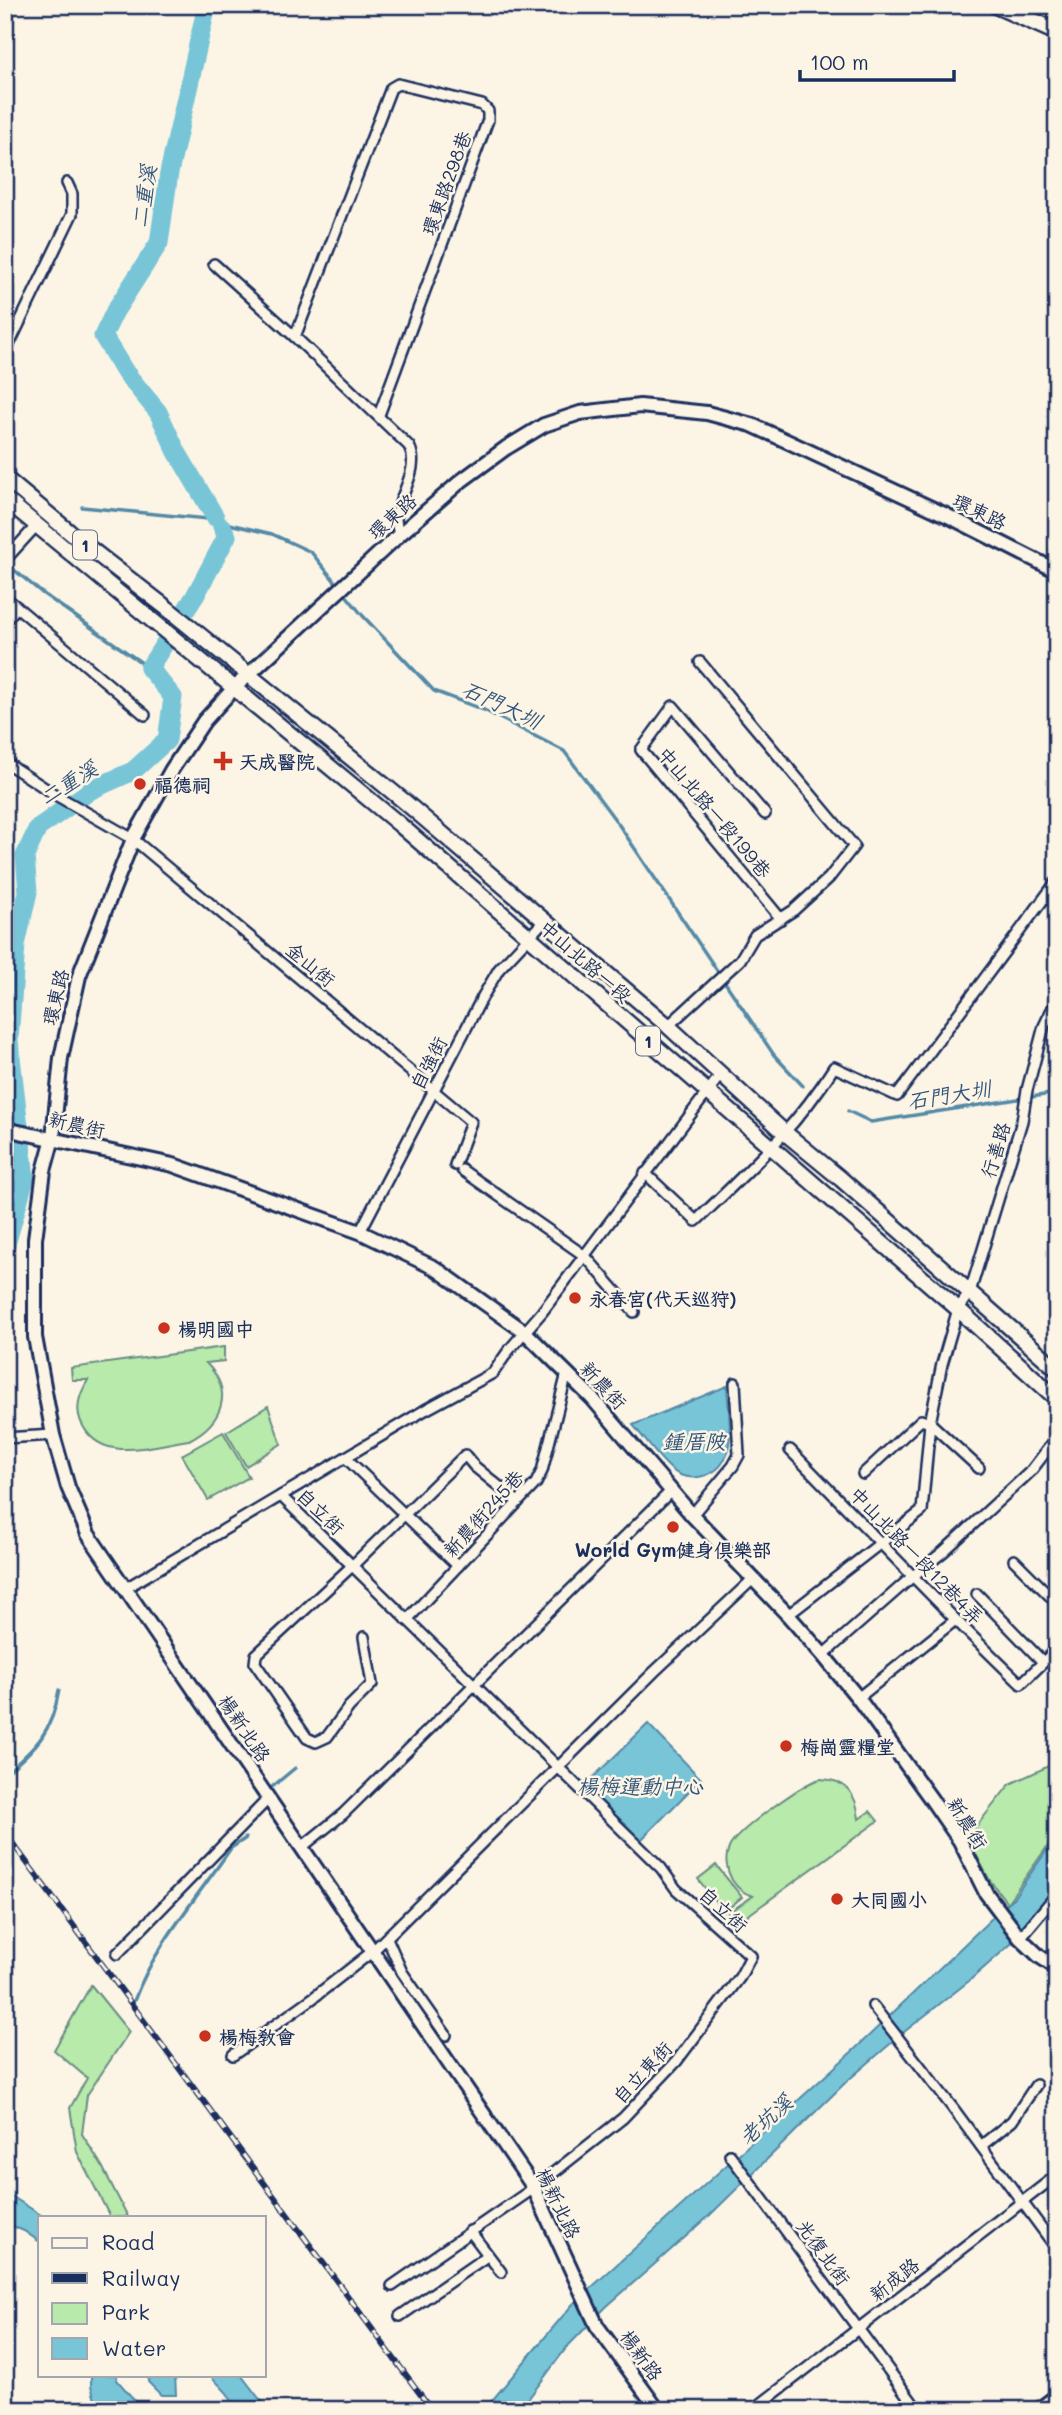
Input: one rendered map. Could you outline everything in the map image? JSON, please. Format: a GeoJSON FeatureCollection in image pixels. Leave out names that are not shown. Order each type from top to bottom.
{"type":"FeatureCollection","features":[{"type":"Feature","properties":{"kind":"highway"},"geometry":{"type":"LineString","coordinates":[[996,5],[1057,32]]}},
{"type":"Feature","properties":{"kind":"main road","name":"中山北路一段"},"geometry":{"type":"LineString","coordinates":[[5,478],[405,802],[667,1026],[784,1132],[841,1178],[1057,1369]]}},
{"type":"Feature","properties":{"kind":"main road","name":"1"},"geometry":{"type":"LineString","coordinates":[[5,499],[37,525]]}},
{"type":"Feature","properties":{"kind":"main road","name":"中山北路一段"},"geometry":{"type":"LineString","coordinates":[[37,525],[379,807],[958,1309],[1057,1399]]}},
{"type":"Feature","properties":{"kind":"street","name":"環東路298巷"},"geometry":{"type":"LineString","coordinates":[[295,337],[391,88],[398,84],[482,105],[488,111],[488,120],[379,415]]}},
{"type":"Feature","properties":{"kind":"street"},"geometry":{"type":"LineString","coordinates":[[5,353],[72,214],[72,194],[67,183]]}},
{"type":"Feature","properties":{"kind":"street"},"geometry":{"type":"LineString","coordinates":[[214,264],[379,415],[409,446],[413,453],[412,464],[396,519],[399,535]]}},
{"type":"Feature","properties":{"kind":"street","name":"環東路"},"geometry":{"type":"LineString","coordinates":[[52,1138],[61,1058],[79,976],[133,839],[172,769],[198,730],[234,688],[399,535],[461,481],[506,448],[544,425],[580,413],[640,406],[707,413],[752,425],[946,515],[1057,571]]}},
{"type":"Feature","properties":{"kind":"street"},"geometry":{"type":"LineString","coordinates":[[5,560],[37,525]]}},
{"type":"Feature","properties":{"kind":"street"},"geometry":{"type":"LineString","coordinates":[[5,597],[145,715]]}},
{"type":"Feature","properties":{"kind":"street"},"geometry":{"type":"LineString","coordinates":[[5,621],[17,607]]}},
{"type":"Feature","properties":{"kind":"street"},"geometry":{"type":"LineString","coordinates":[[667,1026],[740,960],[755,935],[794,910],[829,878],[854,846],[700,662]]}},
{"type":"Feature","properties":{"kind":"street","name":"中山北路一段199巷"},"geometry":{"type":"LineString","coordinates":[[765,814],[673,706],[641,750],[781,919]]}},
{"type":"Feature","properties":{"kind":"street","name":"金山街"},"geometry":{"type":"LineString","coordinates":[[5,762],[54,794],[133,839],[434,1089],[471,1122],[458,1168],[585,1256]]}},
{"type":"Feature","properties":{"kind":"street"},"geometry":{"type":"LineString","coordinates":[[645,1173],[696,1221],[771,1149],[834,1067],[897,1096],[1057,881]]}},
{"type":"Feature","properties":{"kind":"street","name":"自強街"},"geometry":{"type":"LineString","coordinates":[[360,1232],[494,978],[544,921]]}},
{"type":"Feature","properties":{"kind":"street","name":"行善路"},"geometry":{"type":"LineString","coordinates":[[883,1543],[922,1511],[930,1423],[942,1364],[958,1309],[970,1292],[1026,1105],[1027,1090],[1044,1026],[1057,999]]}},
{"type":"Feature","properties":{"kind":"street","name":"自立街"},"geometry":{"type":"LineString","coordinates":[[721,1074],[585,1256],[493,1373],[425,1410],[281,1496],[661,1868],[677,1889],[751,1956]]}},
{"type":"Feature","properties":{"kind":"street","name":"新農街"},"geometry":{"type":"LineString","coordinates":[[5,1129],[173,1165],[360,1232],[435,1268],[526,1332],[592,1398],[692,1516],[823,1655],[960,1841],[986,1893],[1020,1938]]}},
{"type":"Feature","properties":{"kind":"street","name":"楊新北路"},"geometry":{"type":"LineString","coordinates":[[52,1138],[44,1171],[35,1239],[35,1337],[53,1436],[68,1487],[88,1534],[534,2188],[595,2323]]}},
{"type":"Feature","properties":{"kind":"street"},"geometry":{"type":"LineString","coordinates":[[585,1256],[634,1312]]}},
{"type":"Feature","properties":{"kind":"street","name":"新農街245巷"},"geometry":{"type":"LineString","coordinates":[[407,1620],[536,1483],[542,1471],[567,1373]]}},
{"type":"Feature","properties":{"kind":"street"},"geometry":{"type":"LineString","coordinates":[[692,1516],[733,1466],[738,1455],[735,1383]]}},
{"type":"Feature","properties":{"kind":"street"},"geometry":{"type":"LineString","coordinates":[[863,1474],[921,1420],[930,1423],[978,1468]]}},
{"type":"Feature","properties":{"kind":"street"},"geometry":{"type":"LineString","coordinates":[[5,1438],[53,1436]]}},
{"type":"Feature","properties":{"kind":"street"},"geometry":{"type":"LineString","coordinates":[[823,1655],[943,1552],[1031,1471],[1057,1437]]}},
{"type":"Feature","properties":{"kind":"street","name":"中山北路一段12巷4弄"},"geometry":{"type":"LineString","coordinates":[[790,1450],[883,1543],[954,1620],[1020,1684],[1042,1662]]}},
{"type":"Feature","properties":{"kind":"street"},"geometry":{"type":"LineString","coordinates":[[364,1637],[372,1684],[349,1707],[327,1737],[316,1742],[307,1738],[254,1663],[256,1655],[465,1455],[474,1466],[518,1502]]}},
{"type":"Feature","properties":{"kind":"street"},"geometry":{"type":"LineString","coordinates":[[346,1458],[458,1566]]}},
{"type":"Feature","properties":{"kind":"street"},"geometry":{"type":"LineString","coordinates":[[302,1847],[343,1814],[671,1491]]}},
{"type":"Feature","properties":{"kind":"street"},"geometry":{"type":"LineString","coordinates":[[126,1588],[281,1496]]}},
{"type":"Feature","properties":{"kind":"street"},"geometry":{"type":"LineString","coordinates":[[788,1615],[883,1543]]}},
{"type":"Feature","properties":{"kind":"street"},"geometry":{"type":"LineString","coordinates":[[1014,1560],[1057,1603]]}},
{"type":"Feature","properties":{"kind":"street"},"geometry":{"type":"LineString","coordinates":[[233,2056],[373,1951],[654,1672],[753,1579]]}},
{"type":"Feature","properties":{"kind":"street"},"geometry":{"type":"LineString","coordinates":[[977,1594],[1042,1662],[1057,1649]]}},
{"type":"Feature","properties":{"kind":"street"},"geometry":{"type":"LineString","coordinates":[[858,1699],[954,1620]]}},
{"type":"Feature","properties":{"kind":"street"},"geometry":{"type":"LineString","coordinates":[[117,1954],[269,1798]]}},
{"type":"Feature","properties":{"kind":"street"},"geometry":{"type":"LineString","coordinates":[[1057,1895],[1020,1938],[1057,1968]]}},
{"type":"Feature","properties":{"kind":"street"},"geometry":{"type":"LineString","coordinates":[[387,1938],[402,1972],[446,2035]]}},
{"type":"Feature","properties":{"kind":"street","name":"自立東街"},"geometry":{"type":"LineString","coordinates":[[392,2286],[534,2188],[623,2118],[676,2062],[740,1977],[751,1956]]}},
{"type":"Feature","properties":{"kind":"street"},"geometry":{"type":"LineString","coordinates":[[873,2006],[1057,2249]]}},
{"type":"Feature","properties":{"kind":"street"},"geometry":{"type":"LineString","coordinates":[[981,2146],[1012,2121],[1036,2085]]}},
{"type":"Feature","properties":{"kind":"street","name":"光復北街"},"geometry":{"type":"LineString","coordinates":[[732,2157],[918,2410]]}},
{"type":"Feature","properties":{"kind":"street","name":"新成路"},"geometry":{"type":"LineString","coordinates":[[753,2410],[1057,2175]]}},
{"type":"Feature","properties":{"kind":"street"},"geometry":{"type":"LineString","coordinates":[[470,2231],[501,2272]]}},
{"type":"Feature","properties":{"kind":"street"},"geometry":{"type":"LineString","coordinates":[[400,2316],[487,2256]]}},
{"type":"Feature","properties":{"kind":"street","name":"楊新路"},"geometry":{"type":"LineString","coordinates":[[595,2323],[657,2410]]}},
{"type":"Feature","properties":{"kind":"street"},"geometry":{"type":"LineString","coordinates":[[1038,2410],[1057,2396]]}},
{"type":"Feature","properties":{"kind":"green space"},"geometry":{"type":"Polygon","coordinates":[[[224,1347],[224,1361],[206,1363],[220,1385],[221,1406],[210,1425],[189,1440],[145,1448],[116,1448],[103,1445],[92,1438],[83,1426],[79,1403],[88,1380],[72,1380],[71,1368],[224,1347]]]}},
{"type":"Feature","properties":{"kind":"green space"},"geometry":{"type":"Polygon","coordinates":[[[268,1406],[281,1444],[246,1466],[226,1432],[268,1406]]]}},
{"type":"Feature","properties":{"kind":"green space"},"geometry":{"type":"Polygon","coordinates":[[[223,1432],[249,1477],[208,1500],[182,1455],[223,1432]]]}},
{"type":"Feature","properties":{"kind":"green space"},"geometry":{"type":"Polygon","coordinates":[[[1057,1762],[1057,1833],[1007,1903],[989,1879],[967,1838],[1010,1784],[1057,1762]]]}},
{"type":"Feature","properties":{"kind":"green space"},"geometry":{"type":"Polygon","coordinates":[[[820,1779],[837,1782],[849,1790],[856,1803],[859,1819],[870,1811],[878,1821],[736,1924],[728,1913],[753,1896],[746,1894],[732,1880],[727,1864],[729,1848],[743,1831],[770,1809],[799,1789],[820,1779]]]}},
{"type":"Feature","properties":{"kind":"green space"},"geometry":{"type":"Polygon","coordinates":[[[716,1865],[742,1897],[724,1912],[698,1879],[716,1865]]]}},
{"type":"Feature","properties":{"kind":"green space"},"geometry":{"type":"Polygon","coordinates":[[[91,1985],[129,2032],[87,2095],[82,2134],[127,2216],[109,2216],[77,2152],[70,2108],[87,2078],[54,2050],[91,1985]]]}},
{"type":"Feature","properties":{"kind":"water","name":"鍾厝陂"},"geometry":{"type":"Polygon","coordinates":[[[727,1386],[730,1425],[728,1451],[715,1471],[703,1476],[687,1477],[675,1472],[633,1425],[727,1386]]]}},
{"type":"Feature","properties":{"kind":"water","name":"楊梅運動中心"},"geometry":{"type":"Polygon","coordinates":[[[648,1724],[701,1779],[635,1846],[578,1792],[648,1724]]]}},
{"type":"Feature","properties":{"kind":"water"},"geometry":{"type":"Polygon","coordinates":[[[1057,1836],[1057,1885],[1011,1944],[846,2082],[708,2217],[606,2307],[567,2347],[520,2410],[484,2410],[572,2305],[856,2048],[1014,1897],[1057,1836]]]}},
{"type":"Feature","properties":{"kind":"water"},"geometry":{"type":"Polygon","coordinates":[[[5,2192],[42,2216],[38,2216],[38,2241],[5,2223],[5,2192]]]}},
{"type":"Feature","properties":{"kind":"water"},"geometry":{"type":"Polygon","coordinates":[[[91,2376],[117,2376],[117,2380],[143,2410],[98,2410],[91,2376]]]}},
{"type":"Feature","properties":{"kind":"water"},"geometry":{"type":"Polygon","coordinates":[[[149,2376],[175,2376],[176,2395],[161,2395],[148,2382],[149,2376]]]}},
{"type":"Feature","properties":{"kind":"water"},"geometry":{"type":"Polygon","coordinates":[[[211,2376],[242,2376],[268,2410],[237,2410],[227,2393],[211,2376]]]}},
{"type":"Feature","properties":{"kind":"waterway","name":"二重溪"},"geometry":{"type":"LineString","coordinates":[[207,5],[169,173],[159,243],[115,311],[103,336],[125,372],[158,412],[177,452],[215,517]]}},
{"type":"Feature","properties":{"kind":"waterway","name":"石門大圳"},"geometry":{"type":"LineString","coordinates":[[82,507],[208,519],[272,534],[311,552],[363,616],[434,691],[484,710],[564,751],[619,825],[774,1055],[803,1086]]}},
{"type":"Feature","properties":{"kind":"waterway","name":"二重溪"},"geometry":{"type":"LineString","coordinates":[[5,1248],[25,1178],[9,1040],[16,945],[28,892],[25,856],[38,828],[91,790],[133,771],[167,740],[173,697],[149,668],[195,596],[227,536],[222,527]]}},
{"type":"Feature","properties":{"kind":"waterway","name":"石門大圳"},"geometry":{"type":"LineString","coordinates":[[5,531],[11,529]]}},
{"type":"Feature","properties":{"kind":"waterway"},"geometry":{"type":"LineString","coordinates":[[13,569],[42,593],[149,668]]}},
{"type":"Feature","properties":{"kind":"waterway","name":"石門大圳"},"geometry":{"type":"LineString","coordinates":[[848,1111],[871,1122],[1057,1093]]}},
{"type":"Feature","properties":{"kind":"waterway"},"geometry":{"type":"LineString","coordinates":[[5,1774],[41,1738],[52,1717],[59,1690]]}},
{"type":"Feature","properties":{"kind":"waterway"},"geometry":{"type":"LineString","coordinates":[[272,1787],[295,1768]]}},
{"type":"Feature","properties":{"kind":"waterway"},"geometry":{"type":"LineString","coordinates":[[134,2001],[153,1961],[178,1922],[231,1848],[246,1838]]}},
{"type":"Feature","properties":{"kind":"railway"},"geometry":{"type":"LineString","coordinates":[[5,1833],[432,2410]]}},
{"type":"Feature","properties":{"kind":"place","name":"天成醫院"},"geometry":{"type":"Point","coordinates":[223,761]}},
{"type":"Feature","properties":{"kind":"place","name":"福德祠"},"geometry":{"type":"Point","coordinates":[140,784]}},
{"type":"Feature","properties":{"kind":"place","name":"永春宮(代天巡狩)"},"geometry":{"type":"Point","coordinates":[575,1298]}},
{"type":"Feature","properties":{"kind":"place","name":"楊明國中"},"geometry":{"type":"Point","coordinates":[164,1328]}},
{"type":"Feature","properties":{"kind":"place","name":"World Gym健身俱樂部"},"geometry":{"type":"Point","coordinates":[673,1527]}},
{"type":"Feature","properties":{"kind":"place","name":"梅崗靈糧堂"},"geometry":{"type":"Point","coordinates":[786,1746]}},
{"type":"Feature","properties":{"kind":"place","name":"大同國小"},"geometry":{"type":"Point","coordinates":[837,1899]}},
{"type":"Feature","properties":{"kind":"place","name":"楊梅教會"},"geometry":{"type":"Point","coordinates":[205,2036]}},
{"type":"Feature","properties":{"kind":"water label","name":"老坑溪"},"geometry":{"type":"Point","coordinates":[765,2119]}}]}
